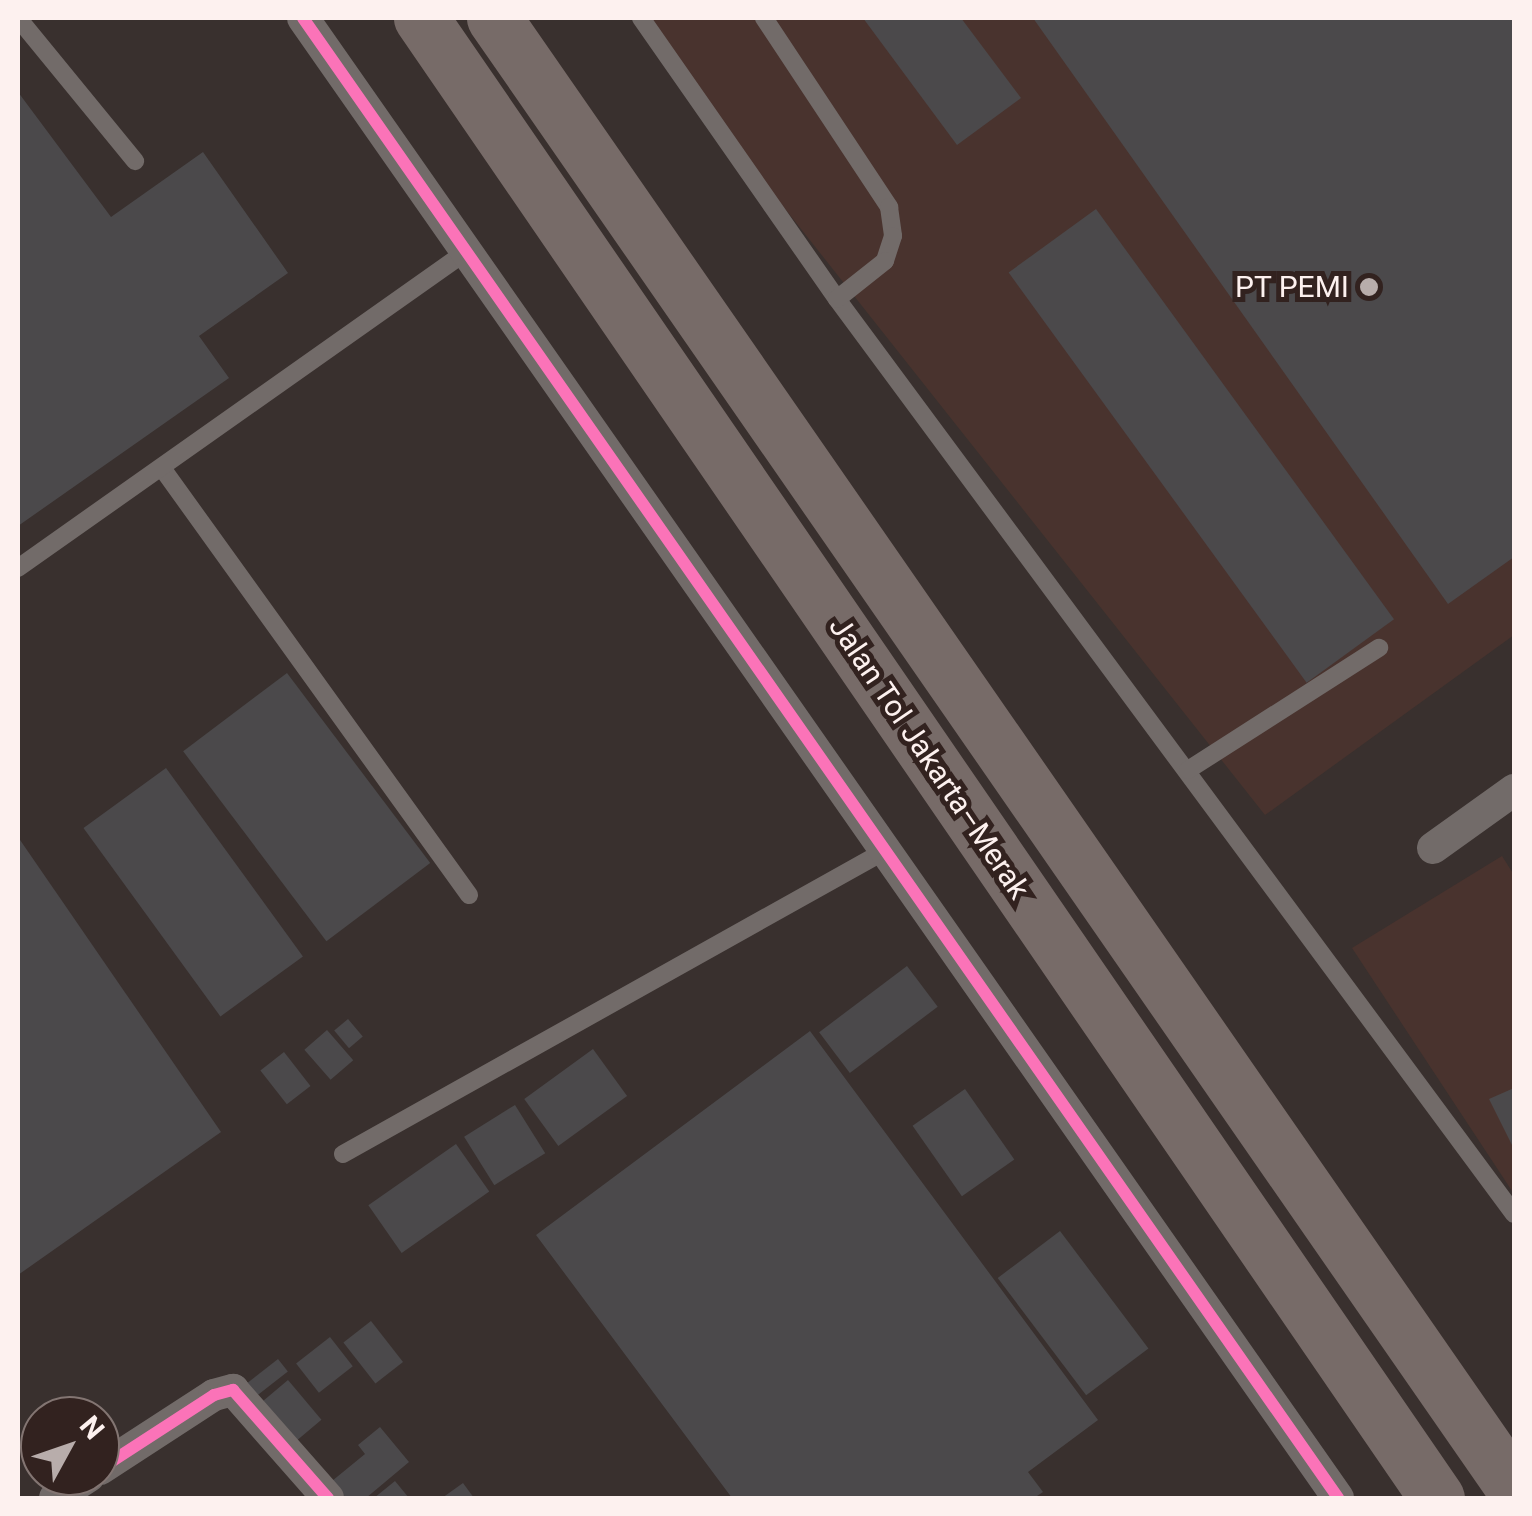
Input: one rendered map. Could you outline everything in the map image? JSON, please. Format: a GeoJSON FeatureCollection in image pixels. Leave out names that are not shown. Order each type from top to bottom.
{"type":"FeatureCollection","features":[{"type":"Feature","properties":{"kind":"highway","name":"Jalan Tol Jakarta–Merak"},"geometry":{"type":"LineString","coordinates":[[421,18],[1438,1498]]}},
{"type":"Feature","properties":{"kind":"highway","name":"Jalan Tol Jakarta–Merak"},"geometry":{"type":"LineString","coordinates":[[494,18],[1514,1489]]}},
{"type":"Feature","properties":{"kind":"street"},"geometry":{"type":"LineString","coordinates":[[303,18],[888,849],[1338,1498]]}},
{"type":"Feature","properties":{"kind":"street"},"geometry":{"type":"LineString","coordinates":[[1433,848],[1514,790]]}},
{"type":"Feature","properties":{"kind":"street"},"geometry":{"type":"LineString","coordinates":[[120,1456],[214,1394],[233,1390],[328,1498]]}},
{"type":"Feature","properties":{"kind":"lane"},"geometry":{"type":"LineString","coordinates":[[18,18],[135,161]]}},
{"type":"Feature","properties":{"kind":"lane"},"geometry":{"type":"LineString","coordinates":[[641,18],[837,299],[1514,1214]]}},
{"type":"Feature","properties":{"kind":"lane"},"geometry":{"type":"LineString","coordinates":[[764,18],[889,206],[893,236],[885,261],[837,299]]}},
{"type":"Feature","properties":{"kind":"lane"},"geometry":{"type":"LineString","coordinates":[[18,568],[467,252]]}},
{"type":"Feature","properties":{"kind":"lane"},"geometry":{"type":"LineString","coordinates":[[162,468],[469,895]]}},
{"type":"Feature","properties":{"kind":"lane"},"geometry":{"type":"LineString","coordinates":[[1188,770],[1379,648]]}},
{"type":"Feature","properties":{"kind":"lane"},"geometry":{"type":"LineString","coordinates":[[343,1154],[888,849]]}},
{"type":"Feature","properties":{"kind":"shaded area"},"geometry":{"type":"Polygon","coordinates":[[[634,18],[1514,18],[1514,635],[1265,815],[634,18]]]}},
{"type":"Feature","properties":{"kind":"shaded area"},"geometry":{"type":"Polygon","coordinates":[[[1502,856],[1514,875],[1514,1194],[1352,948],[1502,856]]]}},
{"type":"Feature","properties":{"kind":"building"},"geometry":{"type":"Polygon","coordinates":[[[863,18],[961,18],[1021,98],[957,145],[863,18]]]}},
{"type":"Feature","properties":{"kind":"building","name":"PT PEMI"},"geometry":{"type":"Polygon","coordinates":[[[1033,18],[1514,18],[1514,557],[1448,604],[1033,18]]]}},
{"type":"Feature","properties":{"kind":"building"},"geometry":{"type":"Polygon","coordinates":[[[18,92],[111,217],[203,152],[288,273],[199,336],[229,378],[18,526],[18,92]]]}},
{"type":"Feature","properties":{"kind":"building"},"geometry":{"type":"Polygon","coordinates":[[[1096,209],[1394,619],[1307,683],[1009,272],[1096,209]]]}},
{"type":"Feature","properties":{"kind":"building"},"geometry":{"type":"Polygon","coordinates":[[[287,673],[430,863],[326,941],[183,751],[287,673]]]}},
{"type":"Feature","properties":{"kind":"building"},"geometry":{"type":"Polygon","coordinates":[[[166,768],[303,957],[220,1016],[83,828],[166,768]]]}},
{"type":"Feature","properties":{"kind":"building"},"geometry":{"type":"Polygon","coordinates":[[[18,837],[221,1132],[18,1275],[18,837]]]}},
{"type":"Feature","properties":{"kind":"building"},"geometry":{"type":"Polygon","coordinates":[[[907,966],[938,1007],[850,1073],[819,1032],[907,966]]]}},
{"type":"Feature","properties":{"kind":"building"},"geometry":{"type":"Polygon","coordinates":[[[348,1019],[363,1037],[349,1048],[334,1031],[348,1019]]]}},
{"type":"Feature","properties":{"kind":"building"},"geometry":{"type":"Polygon","coordinates":[[[327,1030],[353,1060],[331,1080],[304,1050],[327,1030]]]}},
{"type":"Feature","properties":{"kind":"building"},"geometry":{"type":"Polygon","coordinates":[[[810,1031],[1098,1420],[1028,1472],[1043,1492],[1034,1498],[732,1498],[536,1235],[810,1031]]]}},
{"type":"Feature","properties":{"kind":"building"},"geometry":{"type":"Polygon","coordinates":[[[593,1049],[627,1096],[558,1146],[524,1099],[593,1049]]]}},
{"type":"Feature","properties":{"kind":"building"},"geometry":{"type":"Polygon","coordinates":[[[284,1052],[310,1086],[287,1104],[260,1070],[284,1052]]]}},
{"type":"Feature","properties":{"kind":"building"},"geometry":{"type":"Polygon","coordinates":[[[1514,1088],[1514,1149],[1489,1099],[1514,1088]]]}},
{"type":"Feature","properties":{"kind":"building"},"geometry":{"type":"Polygon","coordinates":[[[965,1089],[1014,1159],[962,1196],[913,1126],[965,1089]]]}},
{"type":"Feature","properties":{"kind":"building"},"geometry":{"type":"Polygon","coordinates":[[[515,1105],[545,1153],[494,1185],[464,1137],[515,1105]]]}},
{"type":"Feature","properties":{"kind":"building"},"geometry":{"type":"Polygon","coordinates":[[[456,1144],[489,1192],[402,1253],[368,1205],[456,1144]]]}},
{"type":"Feature","properties":{"kind":"building"},"geometry":{"type":"Polygon","coordinates":[[[1060,1231],[1148,1348],[1086,1395],[998,1278],[1060,1231]]]}},
{"type":"Feature","properties":{"kind":"building"},"geometry":{"type":"Polygon","coordinates":[[[371,1321],[403,1362],[375,1384],[343,1343],[371,1321]]]}},
{"type":"Feature","properties":{"kind":"building"},"geometry":{"type":"Polygon","coordinates":[[[330,1337],[353,1366],[319,1393],[296,1363],[330,1337]]]}},
{"type":"Feature","properties":{"kind":"building"},"geometry":{"type":"Polygon","coordinates":[[[278,1359],[288,1372],[257,1396],[247,1383],[278,1359]]]}},
{"type":"Feature","properties":{"kind":"building"},"geometry":{"type":"Polygon","coordinates":[[[288,1380],[321,1420],[294,1443],[260,1403],[288,1380]]]}},
{"type":"Feature","properties":{"kind":"building"},"geometry":{"type":"Polygon","coordinates":[[[380,1427],[409,1462],[366,1498],[346,1498],[332,1481],[365,1454],[358,1445],[380,1427]]]}},
{"type":"Feature","properties":{"kind":"building"},"geometry":{"type":"Polygon","coordinates":[[[395,1481],[409,1498],[374,1498],[395,1481]]]}},
{"type":"Feature","properties":{"kind":"building"},"geometry":{"type":"Polygon","coordinates":[[[463,1483],[474,1498],[442,1498],[463,1483]]]}},
{"type":"Feature","properties":{"kind":"cycle path"},"geometry":{"type":"LineString","coordinates":[[303,18],[1338,1498]]}},
{"type":"Feature","properties":{"kind":"cycle path"},"geometry":{"type":"LineString","coordinates":[[120,1456],[214,1395],[233,1390],[328,1498]]}},
{"type":"Feature","properties":{"kind":"place","name":"PT PEMI"},"geometry":{"type":"Point","coordinates":[1369,287]}}]}
